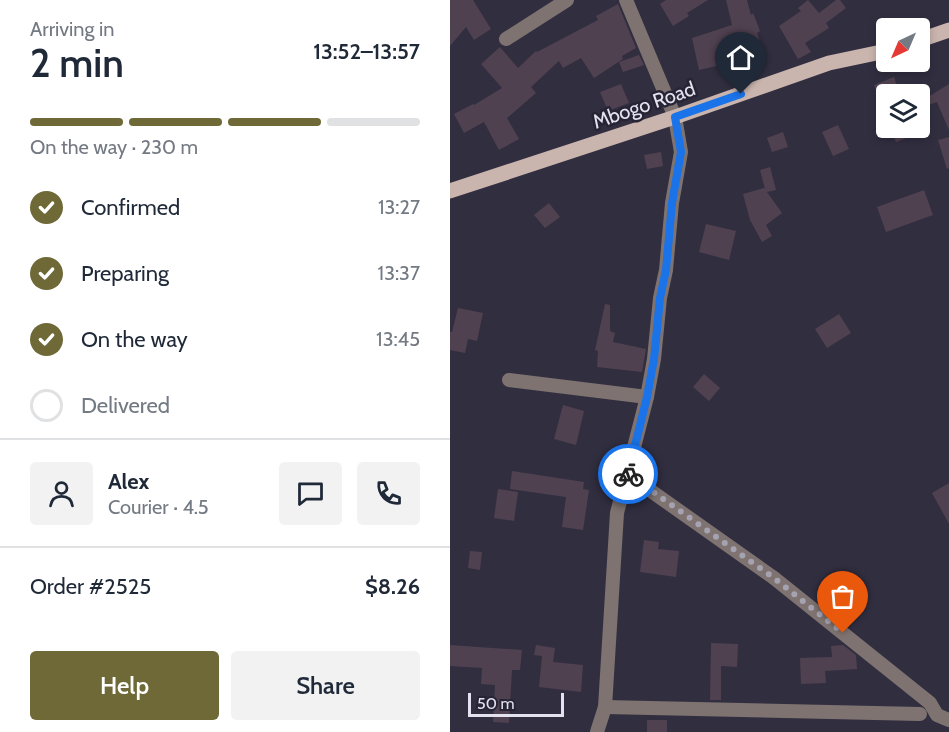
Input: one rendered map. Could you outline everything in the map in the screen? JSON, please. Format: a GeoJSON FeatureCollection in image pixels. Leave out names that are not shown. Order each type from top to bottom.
{"type":"FeatureCollection","features":[{"type":"Feature","properties":{"kind":"main road"},"geometry":{"type":"LineString","coordinates":[[930,37],[949,30]]}},
{"type":"Feature","properties":{"kind":"main road","name":"Mbogo Road"},"geometry":{"type":"LineString","coordinates":[[451,188],[675,117],[829,63],[876,53]]}},
{"type":"Feature","properties":{"kind":"street"},"geometry":{"type":"LineString","coordinates":[[506,39],[567,0]]}},
{"type":"Feature","properties":{"kind":"street"},"geometry":{"type":"LineString","coordinates":[[597,732],[605,707],[617,513],[647,397],[654,359],[672,203],[681,152],[675,117],[626,0]]}},
{"type":"Feature","properties":{"kind":"street"},"geometry":{"type":"LineString","coordinates":[[509,380],[647,397]]}},
{"type":"Feature","properties":{"kind":"street"},"geometry":{"type":"LineString","coordinates":[[627,474],[774,578],[930,703],[937,715],[949,720]]}},
{"type":"Feature","properties":{"kind":"street"},"geometry":{"type":"LineString","coordinates":[[605,707],[920,714]]}},
{"type":"Feature","properties":{"kind":"building"},"geometry":{"type":"Polygon","coordinates":[[[450,0],[473,0],[491,29],[474,40],[466,27],[450,46],[450,0]]]}},
{"type":"Feature","properties":{"kind":"building"},"geometry":{"type":"Polygon","coordinates":[[[666,0],[708,0],[687,13],[689,16],[673,26],[660,4],[666,0]]]}},
{"type":"Feature","properties":{"kind":"building"},"geometry":{"type":"Polygon","coordinates":[[[726,0],[747,0],[751,15],[753,13],[760,31],[757,33],[764,52],[747,59],[699,70],[692,38],[732,25],[726,0]]]}},
{"type":"Feature","properties":{"kind":"building"},"geometry":{"type":"Polygon","coordinates":[[[808,0],[819,13],[836,0],[840,0],[846,8],[826,23],[829,28],[805,43],[811,52],[798,59],[779,26],[801,11],[798,8],[808,0]]]}},
{"type":"Feature","properties":{"kind":"building"},"geometry":{"type":"Polygon","coordinates":[[[618,4],[636,48],[622,56],[623,59],[594,78],[581,58],[563,68],[559,61],[531,87],[536,93],[507,118],[519,139],[499,150],[484,122],[464,133],[454,114],[502,88],[481,64],[500,47],[518,68],[536,51],[598,20],[596,16],[618,4]]]}},
{"type":"Feature","properties":{"kind":"building"},"geometry":{"type":"Polygon","coordinates":[[[639,55],[644,65],[623,72],[619,62],[639,55]]]}},
{"type":"Feature","properties":{"kind":"building"},"geometry":{"type":"Polygon","coordinates":[[[894,77],[896,84],[876,84],[894,77]]]}},
{"type":"Feature","properties":{"kind":"building"},"geometry":{"type":"Polygon","coordinates":[[[621,84],[629,103],[608,111],[600,92],[621,84]]]}},
{"type":"Feature","properties":{"kind":"building"},"geometry":{"type":"Polygon","coordinates":[[[949,84],[949,130],[937,102],[930,104],[930,96],[949,84]]]}},
{"type":"Feature","properties":{"kind":"building"},"geometry":{"type":"Polygon","coordinates":[[[838,125],[849,149],[833,156],[822,132],[838,125]]]}},
{"type":"Feature","properties":{"kind":"building"},"geometry":{"type":"Polygon","coordinates":[[[783,132],[788,147],[772,152],[767,138],[783,132]]]}},
{"type":"Feature","properties":{"kind":"building"},"geometry":{"type":"Polygon","coordinates":[[[949,137],[949,168],[947,169],[938,140],[949,137]]]}},
{"type":"Feature","properties":{"kind":"building"},"geometry":{"type":"Polygon","coordinates":[[[894,138],[906,138],[896,142],[894,138]]]}},
{"type":"Feature","properties":{"kind":"building"},"geometry":{"type":"Polygon","coordinates":[[[661,152],[663,166],[647,169],[644,155],[661,152]]]}},
{"type":"Feature","properties":{"kind":"building"},"geometry":{"type":"Polygon","coordinates":[[[770,167],[776,190],[767,192],[782,213],[766,225],[772,236],[762,242],[750,220],[743,194],[765,189],[760,170],[770,167]]]}},
{"type":"Feature","properties":{"kind":"building"},"geometry":{"type":"Polygon","coordinates":[[[924,190],[933,215],[886,232],[877,207],[924,190]]]}},
{"type":"Feature","properties":{"kind":"building"},"geometry":{"type":"Polygon","coordinates":[[[549,203],[560,217],[545,228],[534,215],[549,203]]]}},
{"type":"Feature","properties":{"kind":"building"},"geometry":{"type":"Polygon","coordinates":[[[706,224],[736,231],[729,260],[699,252],[706,224]]]}},
{"type":"Feature","properties":{"kind":"building"},"geometry":{"type":"Polygon","coordinates":[[[605,304],[610,305],[610,331],[615,333],[613,342],[646,349],[642,372],[597,367],[598,351],[595,350],[605,304]]]}},
{"type":"Feature","properties":{"kind":"building"},"geometry":{"type":"Polygon","coordinates":[[[458,308],[483,313],[477,341],[468,339],[465,353],[450,350],[450,332],[452,332],[458,308]]]}},
{"type":"Feature","properties":{"kind":"building"},"geometry":{"type":"Polygon","coordinates":[[[839,314],[851,333],[827,348],[815,329],[839,314]]]}},
{"type":"Feature","properties":{"kind":"building"},"geometry":{"type":"Polygon","coordinates":[[[704,374],[720,388],[709,401],[693,387],[704,374]]]}},
{"type":"Feature","properties":{"kind":"building"},"geometry":{"type":"Polygon","coordinates":[[[563,405],[584,411],[576,445],[554,439],[563,405]]]}},
{"type":"Feature","properties":{"kind":"building"},"geometry":{"type":"Polygon","coordinates":[[[512,471],[584,482],[583,489],[589,490],[583,530],[562,527],[566,497],[510,489],[512,471]]]}},
{"type":"Feature","properties":{"kind":"building"},"geometry":{"type":"Polygon","coordinates":[[[949,483],[949,524],[932,493],[949,483]]]}},
{"type":"Feature","properties":{"kind":"building"},"geometry":{"type":"Polygon","coordinates":[[[498,489],[518,492],[514,521],[494,518],[498,489]]]}},
{"type":"Feature","properties":{"kind":"building"},"geometry":{"type":"Polygon","coordinates":[[[644,540],[659,542],[658,549],[679,551],[676,577],[640,572],[644,540]]]}},
{"type":"Feature","properties":{"kind":"building"},"geometry":{"type":"Polygon","coordinates":[[[470,551],[482,552],[480,570],[468,568],[470,551]]]}},
{"type":"Feature","properties":{"kind":"building"},"geometry":{"type":"Polygon","coordinates":[[[711,643],[738,644],[737,667],[721,666],[721,700],[710,700],[711,643]]]}},
{"type":"Feature","properties":{"kind":"building"},"geometry":{"type":"Polygon","coordinates":[[[450,645],[522,650],[520,670],[512,670],[509,723],[493,722],[495,685],[481,684],[482,668],[450,666],[450,645]]]}},
{"type":"Feature","properties":{"kind":"building"},"geometry":{"type":"Polygon","coordinates":[[[536,645],[555,648],[553,662],[583,665],[581,692],[539,687],[542,656],[534,655],[536,645]]]}},
{"type":"Feature","properties":{"kind":"building"},"geometry":{"type":"Polygon","coordinates":[[[843,645],[856,655],[857,669],[825,671],[826,683],[801,684],[800,658],[832,657],[831,646],[843,645]]]}},
{"type":"Feature","properties":{"kind":"building"},"geometry":{"type":"Polygon","coordinates":[[[647,720],[667,720],[667,732],[647,732],[647,720]]]}},
{"type":"Feature","properties":{"kind":"way so far"},"geometry":{"type":"LineString","coordinates":[[628,474],[774,578],[843,633]]}},
{"type":"Feature","properties":{"kind":"route"},"geometry":{"type":"LineString","coordinates":[[628,474],[647,397],[666,270],[672,203],[681,152],[675,117],[741,94]]}}]}
